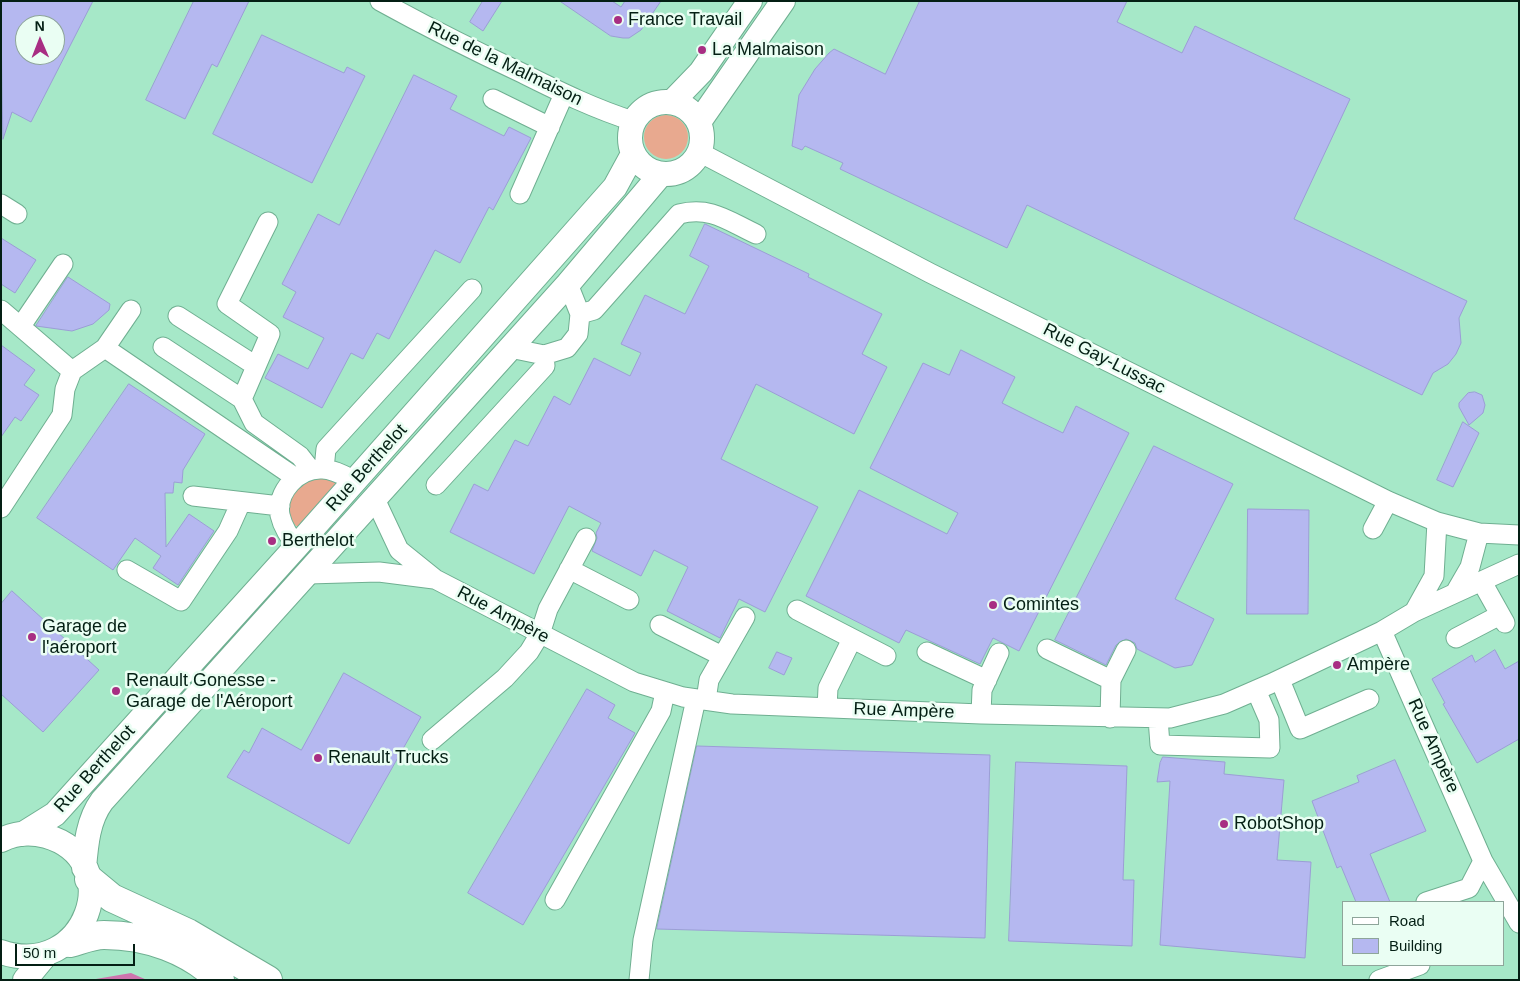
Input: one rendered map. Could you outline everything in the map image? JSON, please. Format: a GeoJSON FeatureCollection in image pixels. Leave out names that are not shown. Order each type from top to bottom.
{"type":"FeatureCollection","features":[{"type":"Feature","properties":{"kind":"highway"},"geometry":{"type":"LineString","coordinates":[[86,873],[112,898],[188,933],[268,980]]}},
{"type":"Feature","properties":{"kind":"highway"},"geometry":{"type":"LineString","coordinates":[[70,943],[102,935],[165,945],[203,964],[220,980]]}},
{"type":"Feature","properties":{"kind":"main road"},"geometry":{"type":"LineString","coordinates":[[672,102],[701,72],[750,1]]}},
{"type":"Feature","properties":{"kind":"main road"},"geometry":{"type":"LineString","coordinates":[[699,122],[783,1]]}},
{"type":"Feature","properties":{"kind":"main road"},"geometry":{"type":"LineString","coordinates":[[672,102],[690,110],[699,122],[702,135],[699,152],[688,167],[680,172],[661,174],[644,167],[633,154],[630,135],[633,121],[644,110],[652,104],[672,102]]}},
{"type":"Feature","properties":{"kind":"main road","name":"Rue Berthelot"},"geometry":{"type":"LineString","coordinates":[[8,837],[55,814],[297,546],[614,188],[633,154]]}},
{"type":"Feature","properties":{"kind":"main road","name":"Rue Berthelot"},"geometry":{"type":"LineString","coordinates":[[70,943],[83,927],[90,908],[86,873],[90,827],[99,805],[568,284],[661,174]]}},
{"type":"Feature","properties":{"kind":"main road"},"geometry":{"type":"LineString","coordinates":[[8,837],[42,835],[59,842],[74,852],[86,873]]}},
{"type":"Feature","properties":{"kind":"main road"},"geometry":{"type":"LineString","coordinates":[[1,952],[27,959],[44,956],[70,943]]}},
{"type":"Feature","properties":{"kind":"main road"},"geometry":{"type":"LineString","coordinates":[[25,980],[44,956]]}},
{"type":"Feature","properties":{"kind":"street","name":"Rue de la Malmaison"},"geometry":{"type":"LineString","coordinates":[[380,1],[445,36],[564,94],[603,112],[633,121]]}},
{"type":"Feature","properties":{"kind":"street"},"geometry":{"type":"LineString","coordinates":[[520,194],[564,94]]}},
{"type":"Feature","properties":{"kind":"street"},"geometry":{"type":"LineString","coordinates":[[494,99],[550,128]]}},
{"type":"Feature","properties":{"kind":"street","name":"Rue Gay-Lussac"},"geometry":{"type":"LineString","coordinates":[[699,152],[930,273],[1388,501],[1438,522],[1479,533],[1519,535]]}},
{"type":"Feature","properties":{"kind":"street"},"geometry":{"type":"LineString","coordinates":[[580,314],[594,310],[679,214],[696,210],[709,212],[756,234]]}},
{"type":"Feature","properties":{"kind":"street"},"geometry":{"type":"LineString","coordinates":[[242,399],[270,334],[228,304],[268,222]]}},
{"type":"Feature","properties":{"kind":"street"},"geometry":{"type":"LineString","coordinates":[[22,326],[63,264]]}},
{"type":"Feature","properties":{"kind":"street"},"geometry":{"type":"LineString","coordinates":[[510,348],[544,355],[567,348],[578,334],[580,314],[568,284]]}},
{"type":"Feature","properties":{"kind":"street"},"geometry":{"type":"LineString","coordinates":[[297,546],[286,532],[280,514],[280,506],[288,486],[310,472],[326,449],[472,289]]}},
{"type":"Feature","properties":{"kind":"street"},"geometry":{"type":"LineString","coordinates":[[1,310],[22,326],[72,371]]}},
{"type":"Feature","properties":{"kind":"street"},"geometry":{"type":"LineString","coordinates":[[1,508],[62,416],[66,389],[72,371],[105,348],[131,310]]}},
{"type":"Feature","properties":{"kind":"street"},"geometry":{"type":"LineString","coordinates":[[178,316],[256,366]]}},
{"type":"Feature","properties":{"kind":"street"},"geometry":{"type":"LineString","coordinates":[[163,347],[242,399],[254,422],[300,456],[310,472]]}},
{"type":"Feature","properties":{"kind":"street"},"geometry":{"type":"LineString","coordinates":[[105,348],[310,472],[355,481]]}},
{"type":"Feature","properties":{"kind":"street"},"geometry":{"type":"LineString","coordinates":[[436,485],[545,366],[544,355]]}},
{"type":"Feature","properties":{"kind":"street"},"geometry":{"type":"LineString","coordinates":[[192,496],[280,506]]}},
{"type":"Feature","properties":{"kind":"street","name":"Rue Ampère"},"geometry":{"type":"LineString","coordinates":[[375,498],[400,550],[435,579],[634,682],[665,692],[701,700],[827,708],[1110,718],[1170,718],[1224,704],[1280,680],[1382,631],[1414,612],[1519,564]]}},
{"type":"Feature","properties":{"kind":"street"},"geometry":{"type":"LineString","coordinates":[[1373,528],[1388,501]]}},
{"type":"Feature","properties":{"kind":"street"},"geometry":{"type":"LineString","coordinates":[[127,570],[182,601],[228,531],[241,502]]}},
{"type":"Feature","properties":{"kind":"street"},"geometry":{"type":"LineString","coordinates":[[1414,612],[1434,576],[1438,522]]}},
{"type":"Feature","properties":{"kind":"street"},"geometry":{"type":"LineString","coordinates":[[1455,593],[1470,567],[1479,533]]}},
{"type":"Feature","properties":{"kind":"street"},"geometry":{"type":"LineString","coordinates":[[432,740],[505,678],[530,652],[540,634],[548,610],[586,538]]}},
{"type":"Feature","properties":{"kind":"street"},"geometry":{"type":"LineString","coordinates":[[569,569],[629,600]]}},
{"type":"Feature","properties":{"kind":"street","name":"Rue Ampère"},"geometry":{"type":"LineString","coordinates":[[308,574],[379,572],[435,579]]}},
{"type":"Feature","properties":{"kind":"street"},"geometry":{"type":"LineString","coordinates":[[1456,638],[1502,619],[1482,582]]}},
{"type":"Feature","properties":{"kind":"street"},"geometry":{"type":"LineString","coordinates":[[796,610],[886,656]]}},
{"type":"Feature","properties":{"kind":"street"},"geometry":{"type":"LineString","coordinates":[[639,980],[643,940],[701,700],[709,680],[745,617]]}},
{"type":"Feature","properties":{"kind":"street"},"geometry":{"type":"LineString","coordinates":[[660,625],[722,656]]}},
{"type":"Feature","properties":{"kind":"street","name":"Rue Ampère"},"geometry":{"type":"LineString","coordinates":[[1382,631],[1483,861],[1519,923]]}},
{"type":"Feature","properties":{"kind":"street"},"geometry":{"type":"LineString","coordinates":[[827,708],[828,688],[852,639]]}},
{"type":"Feature","properties":{"kind":"street"},"geometry":{"type":"LineString","coordinates":[[1047,649],[1111,680]]}},
{"type":"Feature","properties":{"kind":"street"},"geometry":{"type":"LineString","coordinates":[[1110,718],[1111,680],[1126,650]]}},
{"type":"Feature","properties":{"kind":"street"},"geometry":{"type":"LineString","coordinates":[[927,652],[987,680]]}},
{"type":"Feature","properties":{"kind":"street"},"geometry":{"type":"LineString","coordinates":[[981,714],[982,690],[999,653]]}},
{"type":"Feature","properties":{"kind":"street"},"geometry":{"type":"LineString","coordinates":[[1280,680],[1300,729],[1369,699]]}},
{"type":"Feature","properties":{"kind":"street"},"geometry":{"type":"LineString","coordinates":[[1158,718],[1160,745],[1270,748],[1269,720],[1256,690]]}},
{"type":"Feature","properties":{"kind":"street"},"geometry":{"type":"LineString","coordinates":[[555,900],[661,710],[665,692]]}},
{"type":"Feature","properties":{"kind":"street"},"geometry":{"type":"LineString","coordinates":[[1429,901],[1469,888],[1483,861]]}},
{"type":"Feature","properties":{"kind":"street"},"geometry":{"type":"LineString","coordinates":[[1379,980],[1417,966]]}},
{"type":"Feature","properties":{"kind":"shaded area"},"geometry":{"type":"Polygon","coordinates":[[[670,115],[682,121],[687,128],[687,146],[682,153],[675,158],[662,159],[654,156],[647,149],[644,133],[647,125],[654,118],[670,115]]]}},
{"type":"Feature","properties":{"kind":"shaded area"},"geometry":{"type":"Polygon","coordinates":[[[316,477],[330,479],[335,483],[335,489],[302,526],[296,526],[289,511],[291,495],[300,485],[316,477]]]}},
{"type":"Feature","properties":{"kind":"shaded area"},"geometry":{"type":"Polygon","coordinates":[[[131,973],[147,980],[90,980],[131,973]]]}},
{"type":"Feature","properties":{"kind":"building"},"geometry":{"type":"Polygon","coordinates":[[[1,1],[93,1],[65,56],[65,15],[15,15],[15,65],[60,65],[31,122],[12,112],[3,139],[1,1]]]}},
{"type":"Feature","properties":{"kind":"building"},"geometry":{"type":"Polygon","coordinates":[[[194,1],[249,1],[217,67],[212,64],[185,119],[146,100],[194,1]]]}},
{"type":"Feature","properties":{"kind":"building"},"geometry":{"type":"Polygon","coordinates":[[[483,1],[502,1],[483,31],[470,22],[483,1]]]}},
{"type":"Feature","properties":{"kind":"building","name":"France Travail"},"geometry":{"type":"Polygon","coordinates":[[[560,1],[612,1],[621,7],[625,1],[661,1],[641,30],[629,38],[623,38],[611,36],[560,1]]]}},
{"type":"Feature","properties":{"kind":"building"},"geometry":{"type":"Polygon","coordinates":[[[920,1],[1127,1],[1117,22],[1182,53],[1195,26],[1350,99],[1294,219],[1467,301],[1459,318],[1461,343],[1456,354],[1448,364],[1433,373],[1422,395],[1027,205],[1007,248],[840,169],[843,163],[805,146],[802,150],[792,146],[799,95],[815,69],[829,53],[834,49],[885,74],[920,1]]]}},
{"type":"Feature","properties":{"kind":"building"},"geometry":{"type":"Polygon","coordinates":[[[262,35],[344,73],[347,67],[365,76],[312,183],[213,134],[262,35]]]}},
{"type":"Feature","properties":{"kind":"building"},"geometry":{"type":"Polygon","coordinates":[[[414,75],[457,96],[450,109],[504,136],[509,127],[531,138],[493,210],[489,207],[460,263],[435,250],[389,339],[377,333],[363,359],[351,353],[322,408],[265,378],[278,354],[308,369],[324,338],[283,317],[296,292],[282,284],[318,214],[339,225],[414,75]]]}},
{"type":"Feature","properties":{"kind":"building"},"geometry":{"type":"Polygon","coordinates":[[[705,224],[809,274],[808,277],[882,314],[862,354],[887,367],[854,434],[756,384],[721,459],[818,507],[765,612],[739,599],[720,638],[667,611],[688,567],[654,550],[641,576],[592,551],[597,538],[596,533],[601,523],[569,506],[534,574],[450,532],[474,484],[488,491],[515,440],[528,446],[554,396],[570,405],[594,358],[630,376],[641,353],[621,344],[645,295],[685,314],[709,266],[690,256],[705,224]]]}},
{"type":"Feature","properties":{"kind":"building"},"geometry":{"type":"Polygon","coordinates":[[[1,238],[36,260],[15,293],[1,284],[1,238]]]}},
{"type":"Feature","properties":{"kind":"building"},"geometry":{"type":"Polygon","coordinates":[[[68,277],[110,304],[109,310],[93,324],[72,331],[36,326],[68,277]]]}},
{"type":"Feature","properties":{"kind":"building"},"geometry":{"type":"Polygon","coordinates":[[[1,345],[35,370],[24,385],[39,395],[21,421],[15,417],[1,437],[1,345]]]}},
{"type":"Feature","properties":{"kind":"building"},"geometry":{"type":"Polygon","coordinates":[[[961,350],[1015,377],[1002,403],[1036,420],[1063,433],[1076,406],[1129,433],[1019,651],[993,638],[980,664],[906,630],[899,643],[806,596],[859,490],[947,534],[958,513],[870,468],[923,363],[949,375],[961,350]]]}},
{"type":"Feature","properties":{"kind":"building"},"geometry":{"type":"Polygon","coordinates":[[[129,384],[205,434],[183,470],[182,483],[174,482],[173,493],[165,493],[166,547],[189,514],[214,531],[178,585],[153,568],[161,556],[135,538],[113,570],[37,518],[129,384]]]}},
{"type":"Feature","properties":{"kind":"building"},"geometry":{"type":"Polygon","coordinates":[[[1475,392],[1482,395],[1485,405],[1483,413],[1469,425],[1459,407],[1459,403],[1468,393],[1475,392]]]}},
{"type":"Feature","properties":{"kind":"building"},"geometry":{"type":"Polygon","coordinates":[[[1463,422],[1479,433],[1453,487],[1437,480],[1463,422]]]}},
{"type":"Feature","properties":{"kind":"building"},"geometry":{"type":"Polygon","coordinates":[[[1154,446],[1233,484],[1175,599],[1214,619],[1192,665],[1175,668],[1137,649],[1135,643],[1126,639],[1116,645],[1106,665],[1055,640],[1154,446]]]}},
{"type":"Feature","properties":{"kind":"building"},"geometry":{"type":"Polygon","coordinates":[[[1248,509],[1309,510],[1308,614],[1247,614],[1248,509]]]}},
{"type":"Feature","properties":{"kind":"building","name":"Garage de l'aéroport"},"geometry":{"type":"Polygon","coordinates":[[[12,591],[99,670],[43,732],[1,694],[1,604],[12,591]]]}},
{"type":"Feature","properties":{"kind":"building"},"geometry":{"type":"Polygon","coordinates":[[[1495,650],[1505,669],[1519,661],[1519,739],[1477,763],[1443,704],[1445,703],[1432,679],[1472,655],[1475,662],[1495,650]]]}},
{"type":"Feature","properties":{"kind":"building"},"geometry":{"type":"Polygon","coordinates":[[[777,652],[792,658],[784,675],[769,668],[777,652]]]}},
{"type":"Feature","properties":{"kind":"building","name":"Renault Trucks"},"geometry":{"type":"Polygon","coordinates":[[[344,673],[421,717],[349,844],[227,777],[244,750],[249,753],[262,728],[301,750],[344,673]]]}},
{"type":"Feature","properties":{"kind":"building"},"geometry":{"type":"Polygon","coordinates":[[[587,689],[615,705],[608,718],[635,733],[523,925],[468,893],[587,689]]]}},
{"type":"Feature","properties":{"kind":"building"},"geometry":{"type":"Polygon","coordinates":[[[697,746],[990,755],[985,938],[657,929],[697,746]]]}},
{"type":"Feature","properties":{"kind":"building"},"geometry":{"type":"Polygon","coordinates":[[[1163,757],[1225,762],[1224,774],[1284,780],[1277,860],[1311,862],[1305,958],[1160,945],[1170,781],[1157,782],[1160,763],[1163,757]]]}},
{"type":"Feature","properties":{"kind":"building"},"geometry":{"type":"Polygon","coordinates":[[[1395,760],[1426,831],[1370,854],[1390,901],[1356,901],[1341,866],[1337,868],[1312,801],[1359,782],[1357,776],[1395,760]]]}},
{"type":"Feature","properties":{"kind":"building"},"geometry":{"type":"Polygon","coordinates":[[[1016,762],[1127,766],[1123,880],[1134,880],[1132,946],[1009,941],[1016,762]]]}},
{"type":"Feature","properties":{"kind":"place","name":"France Travail"},"geometry":{"type":"Point","coordinates":[618,20]}},
{"type":"Feature","properties":{"kind":"place","name":"La Malmaison"},"geometry":{"type":"Point","coordinates":[702,50]}},
{"type":"Feature","properties":{"kind":"place","name":"Berthelot"},"geometry":{"type":"Point","coordinates":[272,541]}},
{"type":"Feature","properties":{"kind":"place","name":"Comintes"},"geometry":{"type":"Point","coordinates":[993,605]}},
{"type":"Feature","properties":{"kind":"place","name":"Garage de l'aéroport"},"geometry":{"type":"Point","coordinates":[32,637]}},
{"type":"Feature","properties":{"kind":"place","name":"Ampère"},"geometry":{"type":"Point","coordinates":[1337,665]}},
{"type":"Feature","properties":{"kind":"place","name":"Renault Gonesse - Garage de l'Aéroport"},"geometry":{"type":"Point","coordinates":[116,691]}},
{"type":"Feature","properties":{"kind":"place","name":"Renault Trucks"},"geometry":{"type":"Point","coordinates":[318,758]}},
{"type":"Feature","properties":{"kind":"place","name":"RobotShop"},"geometry":{"type":"Point","coordinates":[1224,824]}}]}
